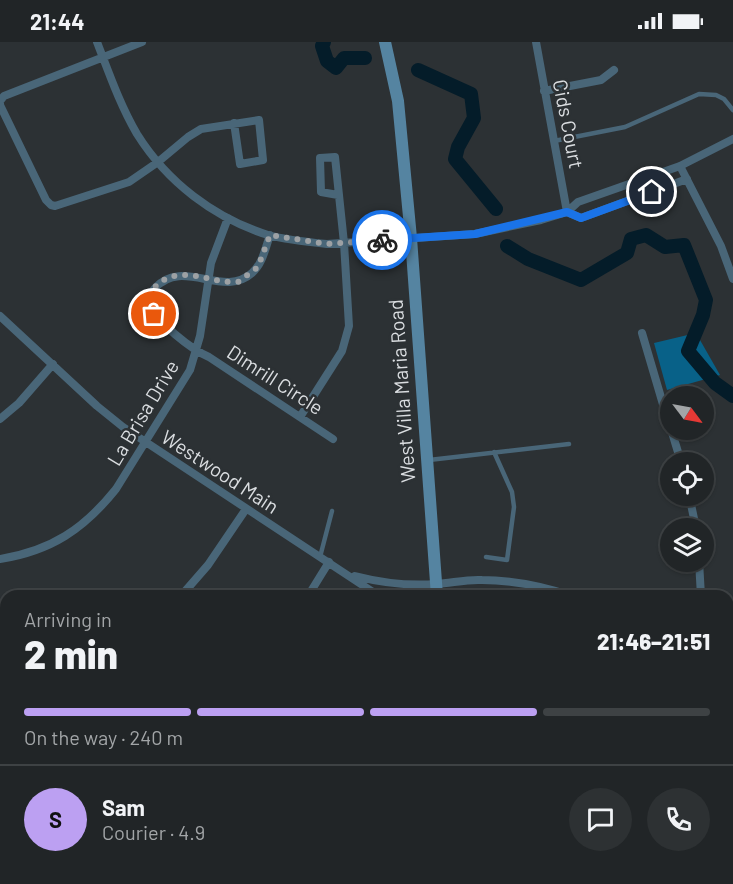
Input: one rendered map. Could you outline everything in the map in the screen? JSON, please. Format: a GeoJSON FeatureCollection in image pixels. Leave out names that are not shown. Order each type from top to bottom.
{"type":"FeatureCollection","features":[{"type":"Feature","properties":{"kind":"main road","name":"West Villa Maria Road"},"geometry":{"type":"LineString","coordinates":[[385,42],[398,101],[411,238],[436,590]]}},
{"type":"Feature","properties":{"kind":"street"},"geometry":{"type":"LineString","coordinates":[[97,42],[138,135],[176,182],[210,209],[228,218],[270,235],[327,244],[475,234],[567,212],[578,202],[680,166],[732,141]]}},
{"type":"Feature","properties":{"kind":"street"},"geometry":{"type":"LineString","coordinates":[[142,42],[4,96],[0,101],[46,200],[51,205],[60,206],[120,186],[158,162],[188,136],[201,129],[234,123],[259,120],[263,160],[240,164],[234,123]]}},
{"type":"Feature","properties":{"kind":"street","name":"Cids Court"},"geometry":{"type":"LineString","coordinates":[[536,42],[567,212]]}},
{"type":"Feature","properties":{"kind":"street"},"geometry":{"type":"LineString","coordinates":[[544,91],[601,80],[614,70]]}},
{"type":"Feature","properties":{"kind":"street"},"geometry":{"type":"LineString","coordinates":[[300,417],[342,351],[349,313],[335,157],[320,158],[321,192],[338,195]]}},
{"type":"Feature","properties":{"kind":"street"},"geometry":{"type":"LineString","coordinates":[[680,166],[721,246],[733,279]]}},
{"type":"Feature","properties":{"kind":"street"},"geometry":{"type":"LineString","coordinates":[[567,212],[581,218],[687,178]]}},
{"type":"Feature","properties":{"kind":"street","name":"La Brisa Drive"},"geometry":{"type":"LineString","coordinates":[[0,559],[21,556],[68,536],[86,522],[116,489],[186,378],[196,351],[215,248],[228,218]]}},
{"type":"Feature","properties":{"kind":"street"},"geometry":{"type":"LineString","coordinates":[[208,280],[238,282],[246,278],[262,260],[270,235]]}},
{"type":"Feature","properties":{"kind":"street","name":"Dimrill Circle"},"geometry":{"type":"LineString","coordinates":[[208,280],[186,275],[166,278],[151,292],[147,305],[196,351],[209,357],[333,439]]}},
{"type":"Feature","properties":{"kind":"street","name":"Westwood Main"},"geometry":{"type":"LineString","coordinates":[[0,316],[98,406],[145,442],[370,590]]}},
{"type":"Feature","properties":{"kind":"street"},"geometry":{"type":"LineString","coordinates":[[642,333],[660,392]]}},
{"type":"Feature","properties":{"kind":"street"},"geometry":{"type":"LineString","coordinates":[[0,419],[19,403],[53,364]]}},
{"type":"Feature","properties":{"kind":"street"},"geometry":{"type":"LineString","coordinates":[[186,590],[208,565],[246,509]]}},
{"type":"Feature","properties":{"kind":"street"},"geometry":{"type":"LineString","coordinates":[[312,590],[329,562]]}},
{"type":"Feature","properties":{"kind":"street"},"geometry":{"type":"LineString","coordinates":[[700,572],[701,590]]}},
{"type":"Feature","properties":{"kind":"street","name":"Westwood Main"},"geometry":{"type":"LineString","coordinates":[[348,575],[436,590],[480,580],[536,584],[554,590]]}},
{"type":"Feature","properties":{"kind":"lane"},"geometry":{"type":"LineString","coordinates":[[554,141],[625,127],[699,94],[716,94],[724,99],[733,110]]}},
{"type":"Feature","properties":{"kind":"lane"},"geometry":{"type":"LineString","coordinates":[[426,460],[569,444]]}},
{"type":"Feature","properties":{"kind":"lane"},"geometry":{"type":"LineString","coordinates":[[486,557],[507,560],[514,507],[512,492],[494,452]]}},
{"type":"Feature","properties":{"kind":"lane"},"geometry":{"type":"LineString","coordinates":[[320,557],[332,512]]}},
{"type":"Feature","properties":{"kind":"shaded area"},"geometry":{"type":"Polygon","coordinates":[[[696,333],[720,375],[681,386],[666,386],[654,343],[696,333]]]}},
{"type":"Feature","properties":{"kind":"waterway"},"geometry":{"type":"LineString","coordinates":[[324,42],[322,46],[327,61],[336,68],[344,58],[365,58]]}},
{"type":"Feature","properties":{"kind":"waterway"},"geometry":{"type":"LineString","coordinates":[[418,70],[471,94],[474,118],[458,147],[455,159],[496,209]]}},
{"type":"Feature","properties":{"kind":"waterway"},"geometry":{"type":"LineString","coordinates":[[507,246],[528,259],[581,280],[627,253],[631,239],[646,235],[665,247],[684,245],[706,300],[703,315],[688,351],[715,383],[733,396]]}},
{"type":"Feature","properties":{"kind":"way so far"},"geometry":{"type":"LineString","coordinates":[[154,314],[147,305],[148,300],[151,292],[166,278],[186,275],[208,280],[238,282],[258,267],[270,235],[327,244],[382,240]]}},
{"type":"Feature","properties":{"kind":"route"},"geometry":{"type":"LineString","coordinates":[[382,240],[475,234],[567,212],[581,218],[652,192]]}}]}
